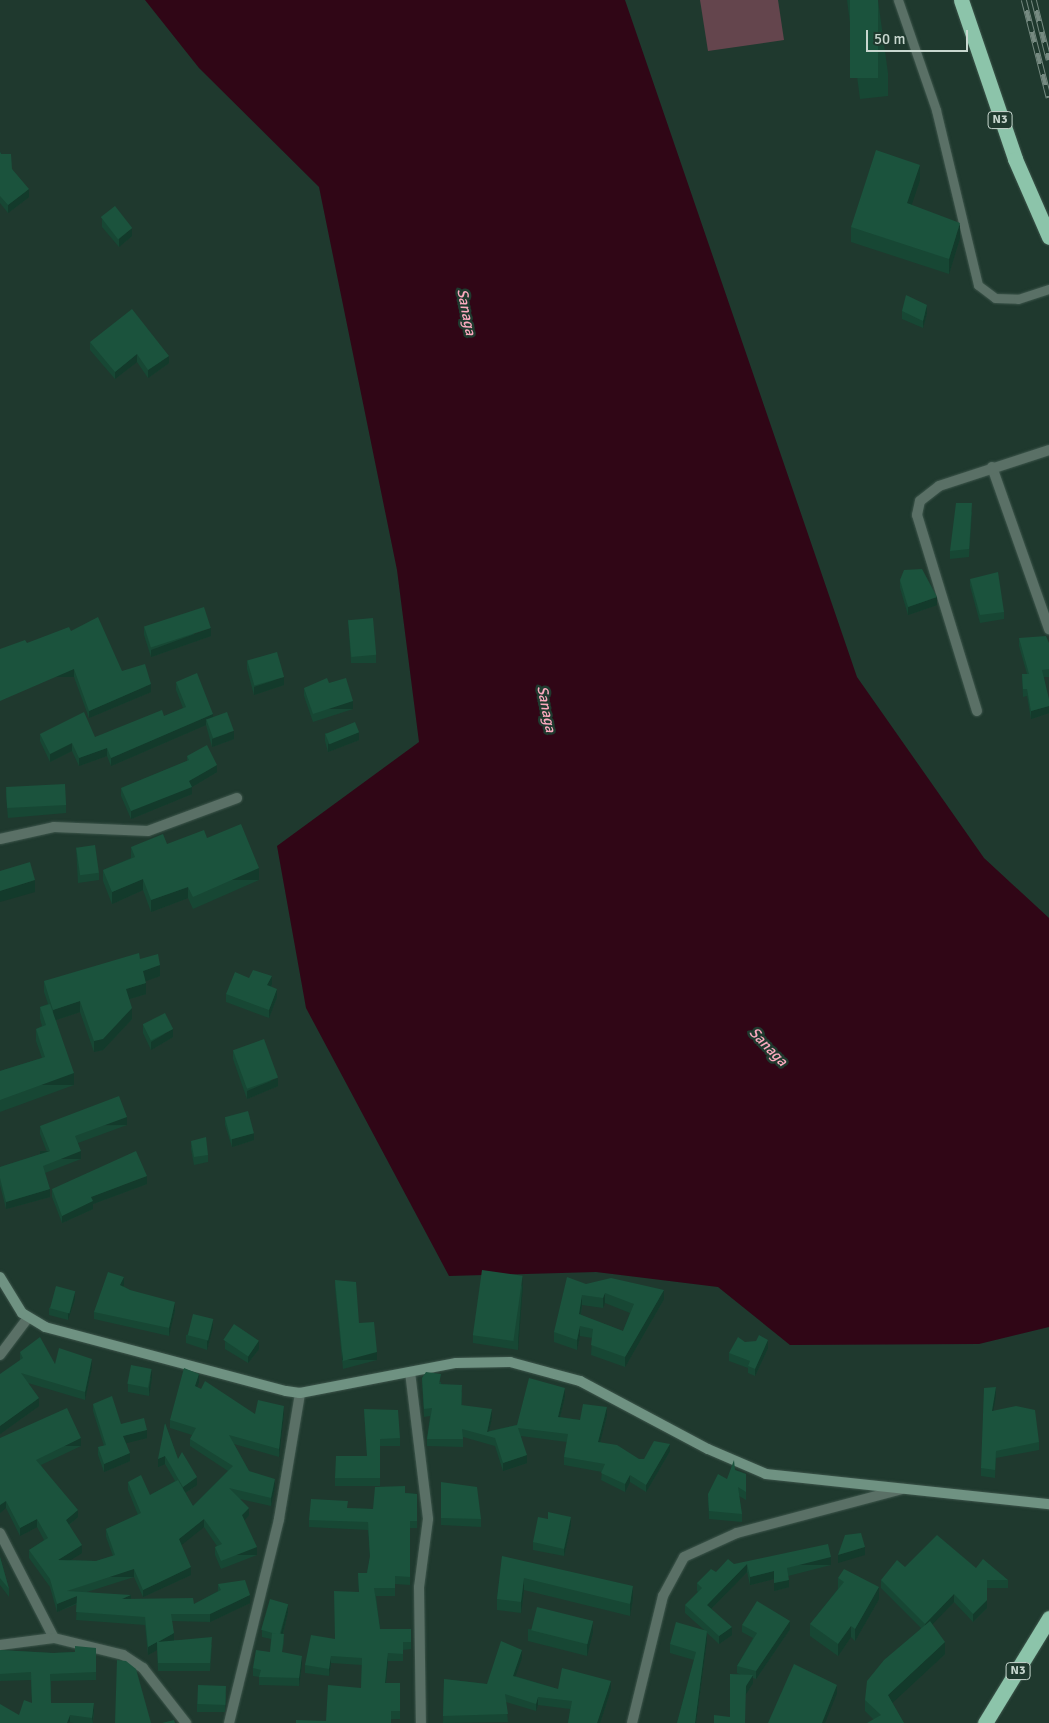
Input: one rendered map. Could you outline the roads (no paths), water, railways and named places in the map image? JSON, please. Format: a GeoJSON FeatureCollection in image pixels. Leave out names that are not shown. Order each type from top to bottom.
{"type":"FeatureCollection","features":[{"type":"Feature","properties":{"kind":"highway","name":"N3"},"geometry":{"type":"LineString","coordinates":[[961,0],[1008,140],[1049,237]]}},
{"type":"Feature","properties":{"kind":"highway","name":"N3"},"geometry":{"type":"LineString","coordinates":[[986,1723],[1049,1618]]}},
{"type":"Feature","properties":{"kind":"street"},"geometry":{"type":"LineString","coordinates":[[977,711],[917,515],[920,501],[939,486],[992,467],[1049,450]]}},
{"type":"Feature","properties":{"kind":"street"},"geometry":{"type":"LineString","coordinates":[[992,467],[1049,629]]}},
{"type":"Feature","properties":{"kind":"street"},"geometry":{"type":"LineString","coordinates":[[0,839],[54,827],[148,831],[237,798]]}},
{"type":"Feature","properties":{"kind":"street"},"geometry":{"type":"LineString","coordinates":[[0,1277],[27,1319],[92,1340],[300,1393],[474,1362],[535,1367],[608,1393],[708,1449],[766,1474],[1049,1504]]}},
{"type":"Feature","properties":{"kind":"street"},"geometry":{"type":"LineString","coordinates":[[0,1355],[27,1319]]}},
{"type":"Feature","properties":{"kind":"street"},"geometry":{"type":"LineString","coordinates":[[410,1372],[428,1519],[419,1587],[421,1723]]}},
{"type":"Feature","properties":{"kind":"street"},"geometry":{"type":"LineString","coordinates":[[229,1723],[279,1519],[300,1393]]}},
{"type":"Feature","properties":{"kind":"street"},"geometry":{"type":"LineString","coordinates":[[632,1723],[663,1596],[684,1557],[737,1533],[902,1489]]}},
{"type":"Feature","properties":{"kind":"street"},"geometry":{"type":"LineString","coordinates":[[0,1533],[54,1638]]}},
{"type":"Feature","properties":{"kind":"street"},"geometry":{"type":"LineString","coordinates":[[0,1645],[54,1638],[130,1659],[143,1668],[186,1723]]}},
{"type":"Feature","properties":{"kind":"lane"},"geometry":{"type":"LineString","coordinates":[[898,0],[936,110],[965,245],[978,285],[994,298],[1018,299],[1049,289]]}},
{"type":"Feature","properties":{"kind":"water","name":"Sanaga"},"geometry":{"type":"Polygon","coordinates":[[[145,0],[625,0],[857,677],[984,858],[1049,918],[1049,1327],[979,1344],[790,1345],[718,1287],[596,1272],[449,1276],[306,1008],[277,846],[419,742],[397,570],[319,187],[199,68],[145,0]]]}},
{"type":"Feature","properties":{"kind":"railway"},"geometry":{"type":"LineString","coordinates":[[1024,0],[1049,98]]}},
{"type":"Feature","properties":{"kind":"railway"},"geometry":{"type":"LineString","coordinates":[[1034,0],[1049,60]]}}]}
